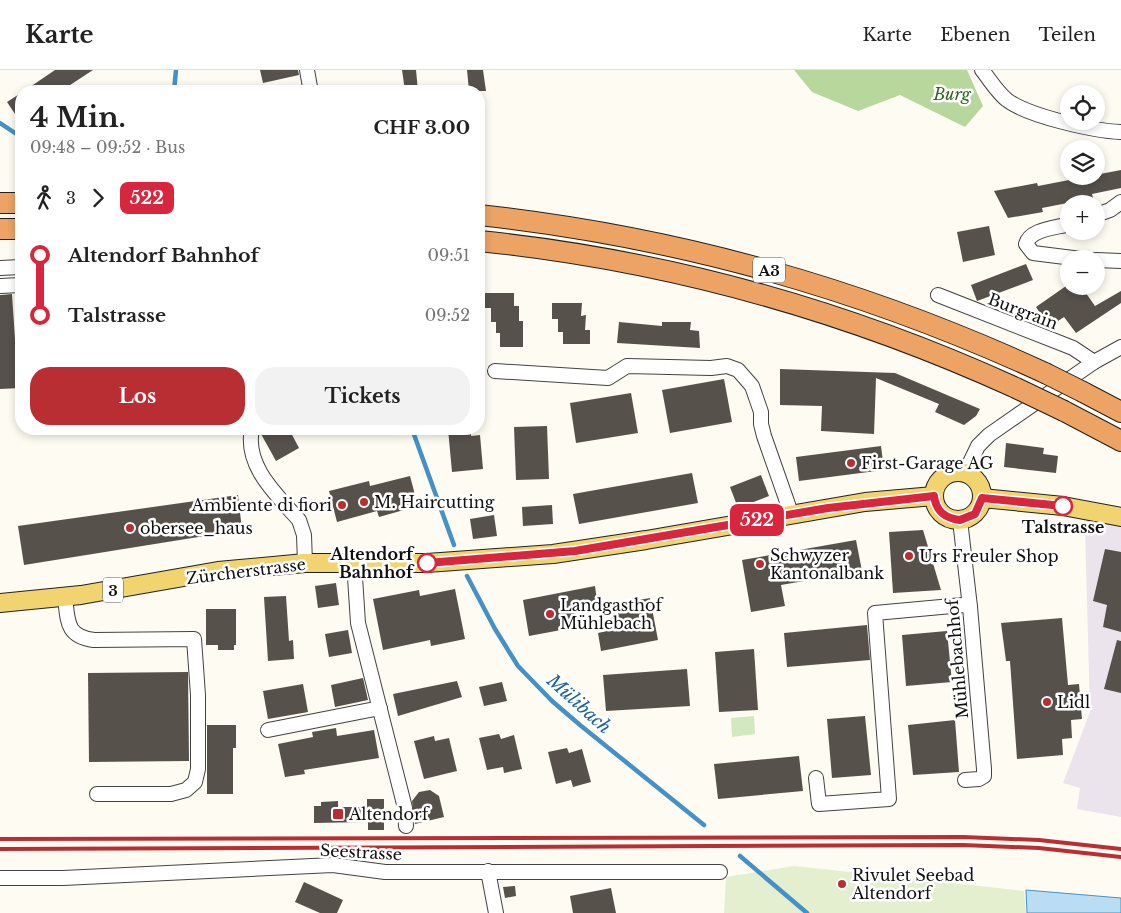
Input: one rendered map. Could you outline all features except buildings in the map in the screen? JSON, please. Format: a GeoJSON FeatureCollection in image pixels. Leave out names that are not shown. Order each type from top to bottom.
{"type":"FeatureCollection","features":[{"type":"Feature","properties":{"kind":"highway"},"geometry":{"type":"LineString","coordinates":[[0,203],[15,203]]}},
{"type":"Feature","properties":{"kind":"highway","name":"A3"},"geometry":{"type":"LineString","coordinates":[[485,216],[622,235],[709,254],[784,274],[928,322],[1045,373],[1121,412]]}},
{"type":"Feature","properties":{"kind":"highway"},"geometry":{"type":"LineString","coordinates":[[0,229],[15,229]]}},
{"type":"Feature","properties":{"kind":"highway","name":"A3"},"geometry":{"type":"LineString","coordinates":[[485,241],[614,260],[748,290],[869,328],[935,353],[1016,388],[1121,441]]}},
{"type":"Feature","properties":{"kind":"main road"},"geometry":{"type":"LineString","coordinates":[[950,473],[965,473],[977,480],[982,492],[982,498],[975,514],[960,520],[944,516],[939,511],[934,496],[935,488],[944,476],[950,473]]}},
{"type":"Feature","properties":{"kind":"main road","name":"Zürcherstrasse"},"geometry":{"type":"LineString","coordinates":[[0,603],[65,597],[218,572],[305,563],[427,563],[553,554],[646,540],[791,513],[865,502],[934,496]]}},
{"type":"Feature","properties":{"kind":"main road"},"geometry":{"type":"LineString","coordinates":[[982,498],[1063,506],[1121,517]]}},
{"type":"Feature","properties":{"kind":"street"},"geometry":{"type":"LineString","coordinates":[[306,70],[310,85]]}},
{"type":"Feature","properties":{"kind":"street"},"geometry":{"type":"LineString","coordinates":[[982,70],[999,93],[1017,106],[1081,126],[1121,132]]}},
{"type":"Feature","properties":{"kind":"street"},"geometry":{"type":"LineString","coordinates":[[1105,212],[1121,202]]}},
{"type":"Feature","properties":{"kind":"street"},"geometry":{"type":"LineString","coordinates":[[1060,226],[1035,233],[1028,238],[1026,244],[1033,253],[1060,256]]}},
{"type":"Feature","properties":{"kind":"street"},"geometry":{"type":"LineString","coordinates":[[1105,260],[1121,261]]}},
{"type":"Feature","properties":{"kind":"street"},"geometry":{"type":"LineString","coordinates":[[0,268],[15,267]]}},
{"type":"Feature","properties":{"kind":"street"},"geometry":{"type":"LineString","coordinates":[[0,286],[15,285]]}},
{"type":"Feature","properties":{"kind":"street","name":"Burgrain"},"geometry":{"type":"LineString","coordinates":[[938,295],[1073,348],[1094,362]]}},
{"type":"Feature","properties":{"kind":"street"},"geometry":{"type":"LineString","coordinates":[[965,473],[978,446],[989,435],[1094,362],[1119,351]]}},
{"type":"Feature","properties":{"kind":"street"},"geometry":{"type":"LineString","coordinates":[[496,371],[608,378],[628,366],[711,368],[727,366],[738,370],[752,386],[762,412],[761,424],[764,436],[791,513]]}},
{"type":"Feature","properties":{"kind":"street"},"geometry":{"type":"LineString","coordinates":[[251,435],[252,452],[260,471],[299,520],[302,528],[305,563]]}},
{"type":"Feature","properties":{"kind":"street","name":"Mühlebachhof"},"geometry":{"type":"LineString","coordinates":[[960,520],[970,607],[984,776],[965,780]]}},
{"type":"Feature","properties":{"kind":"street"},"geometry":{"type":"LineString","coordinates":[[354,562],[358,623],[405,808],[406,826]]}},
{"type":"Feature","properties":{"kind":"street"},"geometry":{"type":"LineString","coordinates":[[65,597],[68,621],[72,632],[80,638],[94,640],[194,639],[198,750],[198,769],[195,782],[186,790],[170,794],[97,794]]}},
{"type":"Feature","properties":{"kind":"street"},"geometry":{"type":"LineString","coordinates":[[816,778],[819,804],[889,799],[876,613],[963,605],[970,607]]}},
{"type":"Feature","properties":{"kind":"street"},"geometry":{"type":"LineString","coordinates":[[268,730],[380,708]]}},
{"type":"Feature","properties":{"kind":"street","name":"Seestrasse"},"geometry":{"type":"LineString","coordinates":[[0,878],[92,877],[333,865],[385,872],[720,872]]}},
{"type":"Feature","properties":{"kind":"street"},"geometry":{"type":"LineString","coordinates":[[488,871],[496,913]]}},
{"type":"Feature","properties":{"kind":"shaded area"},"geometry":{"type":"Polygon","coordinates":[[[1088,510],[1121,517],[1121,817],[1077,809],[1080,788],[1063,783],[1090,712],[1085,529],[1088,510]]]}},
{"type":"Feature","properties":{"kind":"green space","name":"Burg"},"geometry":{"type":"Polygon","coordinates":[[[794,70],[967,70],[983,106],[965,127],[900,95],[858,111],[812,92],[794,70]]]}},
{"type":"Feature","properties":{"kind":"green space"},"geometry":{"type":"Polygon","coordinates":[[[754,716],[755,734],[732,737],[731,718],[754,716]]]}},
{"type":"Feature","properties":{"kind":"green space","name":"Rivulet Seebad Altendorf"},"geometry":{"type":"Polygon","coordinates":[[[794,866],[1024,891],[1026,913],[724,913],[726,877],[794,866]]]}},
{"type":"Feature","properties":{"kind":"water"},"geometry":{"type":"Polygon","coordinates":[[[1026,890],[1121,898],[1121,913],[1027,913],[1026,890]]]}},
{"type":"Feature","properties":{"kind":"waterway"},"geometry":{"type":"LineString","coordinates":[[175,85],[176,70]]}},
{"type":"Feature","properties":{"kind":"waterway"},"geometry":{"type":"LineString","coordinates":[[0,123],[15,133]]}},
{"type":"Feature","properties":{"kind":"waterway","name":"Mülibach"},"geometry":{"type":"LineString","coordinates":[[414,435],[454,545]]}},
{"type":"Feature","properties":{"kind":"waterway","name":"Mülibach"},"geometry":{"type":"LineString","coordinates":[[467,576],[495,629],[518,666],[552,701],[580,725],[704,825]]}},
{"type":"Feature","properties":{"kind":"waterway","name":"Mülibach"},"geometry":{"type":"LineString","coordinates":[[740,856],[807,913]]}},
{"type":"Feature","properties":{"kind":"railway"},"geometry":{"type":"LineString","coordinates":[[0,839],[963,837],[1039,840],[1121,849]]}},
{"type":"Feature","properties":{"kind":"railway"},"geometry":{"type":"LineString","coordinates":[[0,849],[963,845],[1039,848],[1121,857]]}},
{"type":"Feature","properties":{"kind":"bus line","name":"522"},"geometry":{"type":"LineString","coordinates":[[427,563],[575,551],[865,502],[934,496],[935,504],[944,516],[960,520],[975,514],[982,498],[1063,506]]}},
{"type":"Feature","properties":{"kind":"place","name":"First-Garage AG"},"geometry":{"type":"Point","coordinates":[851,463]}},
{"type":"Feature","properties":{"kind":"place","name":"M. Haircutting"},"geometry":{"type":"Point","coordinates":[364,502]}},
{"type":"Feature","properties":{"kind":"place","name":"Ambiente di fiori"},"geometry":{"type":"Point","coordinates":[342,505]}},
{"type":"Feature","properties":{"kind":"place","name":"Talstrasse"},"geometry":{"type":"Point","coordinates":[1063,506]}},
{"type":"Feature","properties":{"kind":"place","name":"obersee_haus"},"geometry":{"type":"Point","coordinates":[130,528]}},
{"type":"Feature","properties":{"kind":"place","name":"Urs Freuler Shop"},"geometry":{"type":"Point","coordinates":[909,556]}},
{"type":"Feature","properties":{"kind":"place","name":"Altendorf Bahnhof"},"geometry":{"type":"Point","coordinates":[427,563]}},
{"type":"Feature","properties":{"kind":"place","name":"Schwyzer Kantonalbank"},"geometry":{"type":"Point","coordinates":[760,564]}},
{"type":"Feature","properties":{"kind":"place","name":"Landgasthof Mühlebach"},"geometry":{"type":"Point","coordinates":[550,614]}},
{"type":"Feature","properties":{"kind":"place","name":"Lidl"},"geometry":{"type":"Point","coordinates":[1047,702]}},
{"type":"Feature","properties":{"kind":"place","name":"Altendorf"},"geometry":{"type":"Point","coordinates":[338,814]}},
{"type":"Feature","properties":{"kind":"place","name":"Rivulet Seebad Altendorf"},"geometry":{"type":"Point","coordinates":[842,884]}}]}
